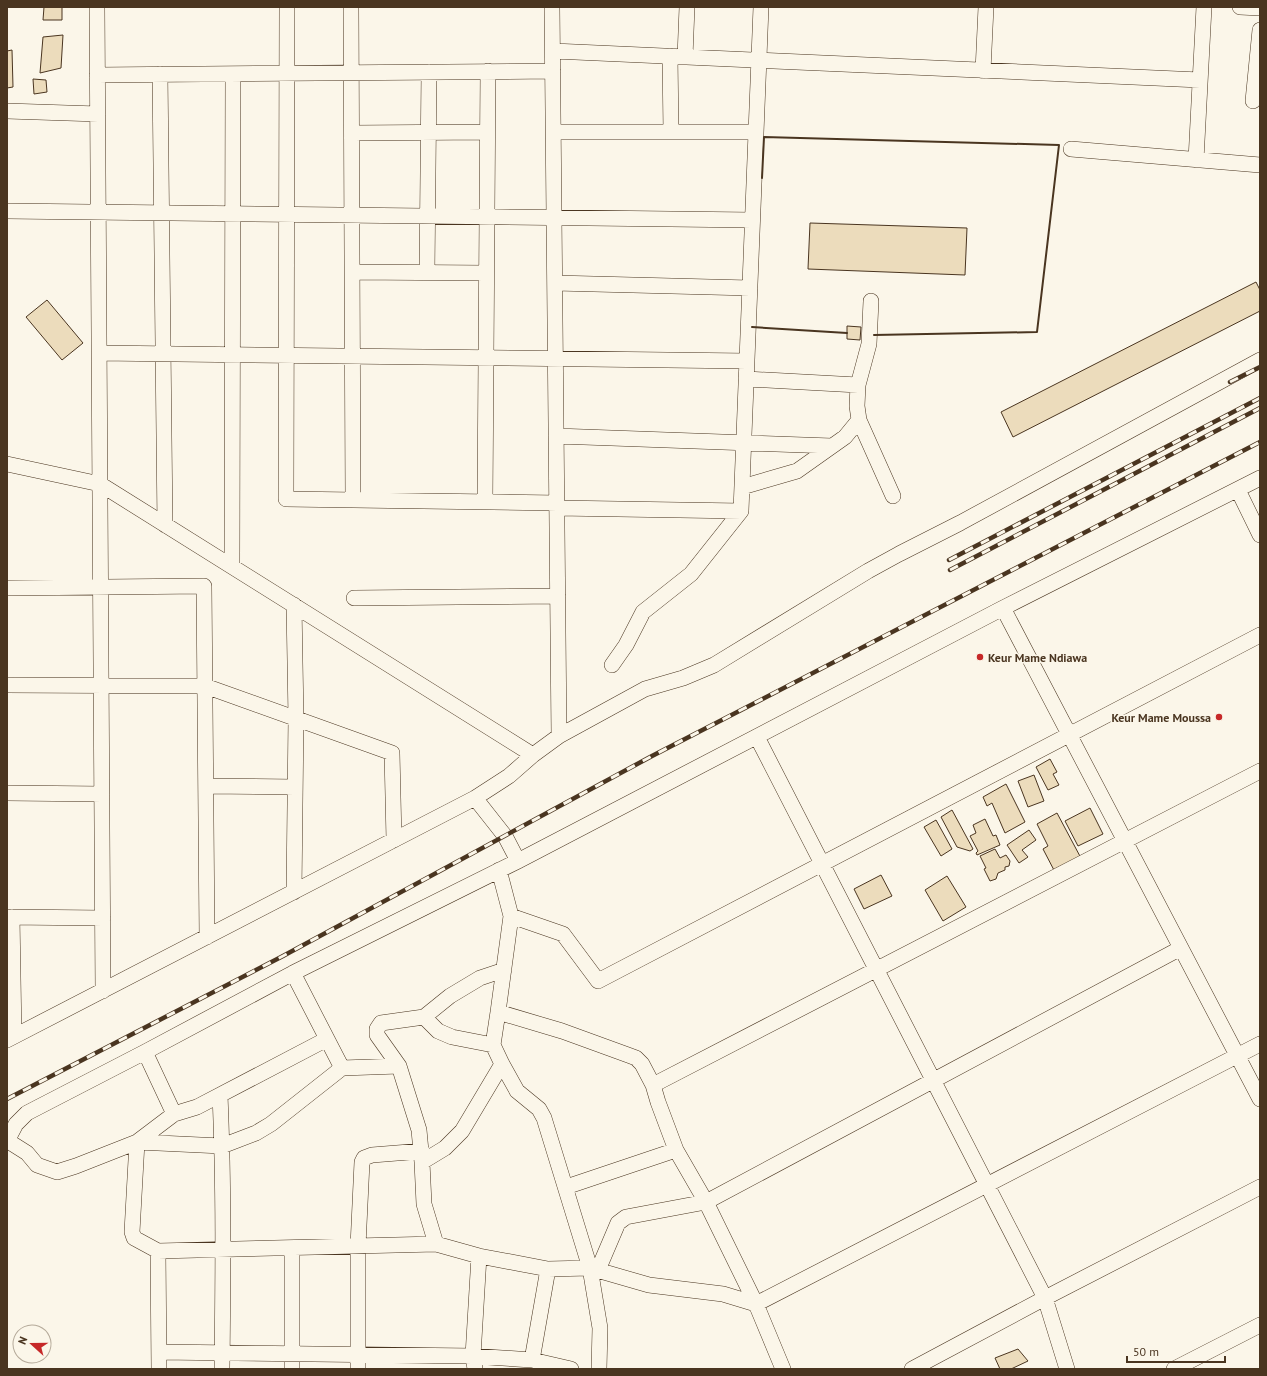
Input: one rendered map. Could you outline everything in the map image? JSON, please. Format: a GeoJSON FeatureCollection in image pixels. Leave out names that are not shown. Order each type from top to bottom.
{"type":"FeatureCollection","features":[{"type":"Feature","properties":{"kind":"street"},"geometry":{"type":"LineString","coordinates":[[97,7],[103,991]]}},
{"type":"Feature","properties":{"kind":"street"},"geometry":{"type":"LineString","coordinates":[[287,7],[286,499],[485,502],[741,511]]}},
{"type":"Feature","properties":{"kind":"street"},"geometry":{"type":"LineString","coordinates":[[351,7],[353,500]]}},
{"type":"Feature","properties":{"kind":"street"},"geometry":{"type":"LineString","coordinates":[[552,7],[559,736]]}},
{"type":"Feature","properties":{"kind":"street"},"geometry":{"type":"LineString","coordinates":[[671,132],[677,57],[687,7]]}},
{"type":"Feature","properties":{"kind":"street"},"geometry":{"type":"LineString","coordinates":[[612,665],[626,646],[643,612],[690,574],[741,511],[761,7]]}},
{"type":"Feature","properties":{"kind":"street"},"geometry":{"type":"LineString","coordinates":[[983,71],[986,7]]}},
{"type":"Feature","properties":{"kind":"street"},"geometry":{"type":"LineString","coordinates":[[1196,160],[1204,7]]}},
{"type":"Feature","properties":{"kind":"street"},"geometry":{"type":"LineString","coordinates":[[1240,7],[1260,8]]}},
{"type":"Feature","properties":{"kind":"street"},"geometry":{"type":"LineString","coordinates":[[1254,101],[1260,30]]}},
{"type":"Feature","properties":{"kind":"street"},"geometry":{"type":"LineString","coordinates":[[553,51],[1200,80]]}},
{"type":"Feature","properties":{"kind":"street"},"geometry":{"type":"LineString","coordinates":[[485,502],[488,71]]}},
{"type":"Feature","properties":{"kind":"street"},"geometry":{"type":"LineString","coordinates":[[97,75],[553,71]]}},
{"type":"Feature","properties":{"kind":"street"},"geometry":{"type":"LineString","coordinates":[[427,272],[429,72]]}},
{"type":"Feature","properties":{"kind":"street"},"geometry":{"type":"LineString","coordinates":[[160,74],[165,525]]}},
{"type":"Feature","properties":{"kind":"street"},"geometry":{"type":"LineString","coordinates":[[232,566],[233,74]]}},
{"type":"Feature","properties":{"kind":"street"},"geometry":{"type":"LineString","coordinates":[[7,111],[98,114]]}},
{"type":"Feature","properties":{"kind":"street"},"geometry":{"type":"LineString","coordinates":[[352,133],[487,132]]}},
{"type":"Feature","properties":{"kind":"street"},"geometry":{"type":"LineString","coordinates":[[554,132],[756,132]]}},
{"type":"Feature","properties":{"kind":"street"},"geometry":{"type":"LineString","coordinates":[[1071,149],[1260,165]]}},
{"type":"Feature","properties":{"kind":"street"},"geometry":{"type":"LineString","coordinates":[[7,211],[752,220]]}},
{"type":"Feature","properties":{"kind":"street"},"geometry":{"type":"LineString","coordinates":[[352,272],[486,273]]}},
{"type":"Feature","properties":{"kind":"street"},"geometry":{"type":"LineString","coordinates":[[555,283],[750,288]]}},
{"type":"Feature","properties":{"kind":"street"},"geometry":{"type":"LineString","coordinates":[[871,301],[869,344],[858,384],[857,406],[859,420],[893,496]]}},
{"type":"Feature","properties":{"kind":"street"},"geometry":{"type":"LineString","coordinates":[[99,353],[747,361]]}},
{"type":"Feature","properties":{"kind":"street"},"geometry":{"type":"LineString","coordinates":[[102,918],[10,917],[11,1038],[475,798],[509,776],[533,755],[559,736],[645,689],[683,678],[714,665],[868,571],[960,523],[1260,360]]}},
{"type":"Feature","properties":{"kind":"street"},"geometry":{"type":"LineString","coordinates":[[746,379],[858,384]]}},
{"type":"Feature","properties":{"kind":"street"},"geometry":{"type":"LineString","coordinates":[[742,487],[797,471],[845,437],[859,420]]}},
{"type":"Feature","properties":{"kind":"street"},"geometry":{"type":"LineString","coordinates":[[556,436],[832,446]]}},
{"type":"Feature","properties":{"kind":"street"},"geometry":{"type":"LineString","coordinates":[[7,464],[100,484],[533,755]]}},
{"type":"Feature","properties":{"kind":"street"},"geometry":{"type":"LineString","coordinates":[[327,1039],[197,1107],[174,1114],[137,1142],[76,1166],[57,1172],[37,1166],[26,1153],[7,1141],[16,1124],[27,1113],[293,973],[499,870],[1003,608],[1260,478]]}},
{"type":"Feature","properties":{"kind":"street"},"geometry":{"type":"LineString","coordinates":[[1238,490],[1260,535]]}},
{"type":"Feature","properties":{"kind":"street"},"geometry":{"type":"LineString","coordinates":[[7,588],[204,586],[207,937]]}},
{"type":"Feature","properties":{"kind":"street"},"geometry":{"type":"LineString","coordinates":[[354,598],[558,596]]}},
{"type":"Feature","properties":{"kind":"street"},"geometry":{"type":"LineString","coordinates":[[294,605],[296,718],[294,892]]}},
{"type":"Feature","properties":{"kind":"street"},"geometry":{"type":"LineString","coordinates":[[1003,608],[1260,1099]]}},
{"type":"Feature","properties":{"kind":"street"},"geometry":{"type":"LineString","coordinates":[[511,916],[562,934],[598,981],[1260,635]]}},
{"type":"Feature","properties":{"kind":"street"},"geometry":{"type":"LineString","coordinates":[[7,685],[205,686],[392,753],[394,840]]}},
{"type":"Feature","properties":{"kind":"street"},"geometry":{"type":"LineString","coordinates":[[757,737],[1045,1298],[1067,1369]]}},
{"type":"Feature","properties":{"kind":"street"},"geometry":{"type":"LineString","coordinates":[[653,1085],[1260,771]]}},
{"type":"Feature","properties":{"kind":"street"},"geometry":{"type":"LineString","coordinates":[[206,786],[295,787]]}},
{"type":"Feature","properties":{"kind":"street"},"geometry":{"type":"LineString","coordinates":[[7,793],[102,794]]}},
{"type":"Feature","properties":{"kind":"street"},"geometry":{"type":"LineString","coordinates":[[475,798],[505,836],[518,860]]}},
{"type":"Feature","properties":{"kind":"street"},"geometry":{"type":"LineString","coordinates":[[499,870],[511,916],[493,1045],[518,1091],[539,1109],[544,1118],[594,1269],[600,1328],[599,1369]]}},
{"type":"Feature","properties":{"kind":"street"},"geometry":{"type":"LineString","coordinates":[[594,1269],[618,1222],[626,1217],[706,1202],[1181,948]]}},
{"type":"Feature","properties":{"kind":"street"},"geometry":{"type":"LineString","coordinates":[[436,1244],[424,1204],[419,1130],[399,1066],[377,1035],[377,1029],[381,1022],[424,1017],[450,996],[480,978],[504,970]]}},
{"type":"Feature","properties":{"kind":"street"},"geometry":{"type":"LineString","coordinates":[[293,973],[342,1068]]}},
{"type":"Feature","properties":{"kind":"street"},"geometry":{"type":"LineString","coordinates":[[498,1012],[562,1031],[636,1058],[642,1064],[653,1085],[676,1150],[706,1202],[756,1304],[783,1369]]}},
{"type":"Feature","properties":{"kind":"street"},"geometry":{"type":"LineString","coordinates":[[424,1017],[438,1031],[452,1037],[493,1045]]}},
{"type":"Feature","properties":{"kind":"street"},"geometry":{"type":"LineString","coordinates":[[137,1142],[132,1232],[134,1238],[158,1251],[436,1244],[479,1256],[548,1270],[594,1269],[649,1285],[723,1294],[756,1304],[1260,1044]]}},
{"type":"Feature","properties":{"kind":"street"},"geometry":{"type":"LineString","coordinates":[[145,1052],[174,1114]]}},
{"type":"Feature","properties":{"kind":"street"},"geometry":{"type":"LineString","coordinates":[[358,1362],[358,1246],[362,1162],[364,1158],[372,1156],[422,1157],[445,1148],[462,1131],[502,1064]]}},
{"type":"Feature","properties":{"kind":"street"},"geometry":{"type":"LineString","coordinates":[[137,1142],[222,1146],[250,1136],[271,1124],[342,1068],[399,1066]]}},
{"type":"Feature","properties":{"kind":"street"},"geometry":{"type":"LineString","coordinates":[[220,1095],[224,1249],[222,1369]]}},
{"type":"Feature","properties":{"kind":"street"},"geometry":{"type":"LineString","coordinates":[[566,1187],[676,1150]]}},
{"type":"Feature","properties":{"kind":"street"},"geometry":{"type":"LineString","coordinates":[[912,1369],[1045,1298],[1260,1187]]}},
{"type":"Feature","properties":{"kind":"street"},"geometry":{"type":"LineString","coordinates":[[292,1248],[292,1369]]}},
{"type":"Feature","properties":{"kind":"street"},"geometry":{"type":"LineString","coordinates":[[158,1251],[159,1369]]}},
{"type":"Feature","properties":{"kind":"street"},"geometry":{"type":"LineString","coordinates":[[474,1363],[479,1256]]}},
{"type":"Feature","properties":{"kind":"street"},"geometry":{"type":"LineString","coordinates":[[532,1360],[548,1270]]}},
{"type":"Feature","properties":{"kind":"street"},"geometry":{"type":"LineString","coordinates":[[1174,1369],[1260,1325]]}},
{"type":"Feature","properties":{"kind":"street"},"geometry":{"type":"LineString","coordinates":[[159,1352],[292,1354],[358,1362],[474,1363],[532,1360],[571,1369]]}},
{"type":"Feature","properties":{"kind":"building"},"geometry":{"type":"Polygon","coordinates":[[[44,7],[62,7],[62,20],[43,20],[44,7]]]}},
{"type":"Feature","properties":{"kind":"building"},"geometry":{"type":"Polygon","coordinates":[[[63,35],[61,68],[40,73],[43,37],[63,35]]]}},
{"type":"Feature","properties":{"kind":"building"},"geometry":{"type":"Polygon","coordinates":[[[12,50],[13,87],[7,88],[7,51],[12,50]]]}},
{"type":"Feature","properties":{"kind":"building"},"geometry":{"type":"Polygon","coordinates":[[[33,79],[46,80],[47,92],[34,94],[33,79]]]}},
{"type":"Feature","properties":{"kind":"building"},"geometry":{"type":"Polygon","coordinates":[[[810,223],[967,228],[965,275],[808,269],[810,223]]]}},
{"type":"Feature","properties":{"kind":"building"},"geometry":{"type":"Polygon","coordinates":[[[1256,282],[1260,290],[1260,311],[1013,437],[1001,412],[1256,282]]]}},
{"type":"Feature","properties":{"kind":"building"},"geometry":{"type":"Polygon","coordinates":[[[47,300],[83,343],[62,360],[26,317],[47,300]]]}},
{"type":"Feature","properties":{"kind":"building"},"geometry":{"type":"Polygon","coordinates":[[[847,326],[861,327],[860,340],[847,339],[847,326]]]}},
{"type":"Feature","properties":{"kind":"building"},"geometry":{"type":"Polygon","coordinates":[[[1050,759],[1057,772],[1053,774],[1059,785],[1048,790],[1036,767],[1050,759]]]}},
{"type":"Feature","properties":{"kind":"building"},"geometry":{"type":"Polygon","coordinates":[[[1034,775],[1044,801],[1028,807],[1018,781],[1034,775]]]}},
{"type":"Feature","properties":{"kind":"building"},"geometry":{"type":"Polygon","coordinates":[[[1006,784],[1025,822],[1005,833],[992,803],[987,806],[983,797],[1006,784]]]}},
{"type":"Feature","properties":{"kind":"building"},"geometry":{"type":"Polygon","coordinates":[[[1090,808],[1103,834],[1078,846],[1065,821],[1090,808]]]}},
{"type":"Feature","properties":{"kind":"building"},"geometry":{"type":"Polygon","coordinates":[[[952,810],[973,849],[970,851],[957,847],[941,817],[952,810]]]}},
{"type":"Feature","properties":{"kind":"building"},"geometry":{"type":"Polygon","coordinates":[[[1057,813],[1082,860],[1056,874],[1043,849],[1048,846],[1037,824],[1057,813]]]}},
{"type":"Feature","properties":{"kind":"building"},"geometry":{"type":"Polygon","coordinates":[[[985,819],[993,836],[996,835],[1000,845],[977,855],[976,853],[978,851],[970,836],[976,833],[973,825],[985,819]]]}},
{"type":"Feature","properties":{"kind":"building"},"geometry":{"type":"Polygon","coordinates":[[[936,820],[952,849],[941,856],[924,827],[936,820]]]}},
{"type":"Feature","properties":{"kind":"building"},"geometry":{"type":"Polygon","coordinates":[[[1029,830],[1036,840],[1022,850],[1028,857],[1019,863],[1007,845],[1029,830]]]}},
{"type":"Feature","properties":{"kind":"building"},"geometry":{"type":"Polygon","coordinates":[[[995,849],[1000,858],[1006,855],[1010,861],[1009,866],[1005,867],[1005,870],[998,873],[996,879],[990,881],[980,856],[995,849]]]}},
{"type":"Feature","properties":{"kind":"building"},"geometry":{"type":"Polygon","coordinates":[[[881,875],[892,896],[864,909],[854,889],[881,875]]]}},
{"type":"Feature","properties":{"kind":"building"},"geometry":{"type":"Polygon","coordinates":[[[947,876],[966,907],[943,921],[925,890],[947,876]]]}},
{"type":"Feature","properties":{"kind":"building"},"geometry":{"type":"Polygon","coordinates":[[[1018,1349],[1028,1361],[1011,1369],[1000,1369],[995,1358],[1018,1349]]]}},
{"type":"Feature","properties":{"kind":"railway"},"geometry":{"type":"LineString","coordinates":[[1230,382],[1260,367]]}},
{"type":"Feature","properties":{"kind":"railway"},"geometry":{"type":"LineString","coordinates":[[949,560],[1260,398]]}},
{"type":"Feature","properties":{"kind":"railway"},"geometry":{"type":"LineString","coordinates":[[950,570],[1260,408]]}},
{"type":"Feature","properties":{"kind":"railway"},"geometry":{"type":"LineString","coordinates":[[7,1099],[283,956],[652,756],[1260,442]]}},
{"type":"Feature","properties":{"kind":"wall"},"geometry":{"type":"LineString","coordinates":[[762,178],[764,137],[1059,145],[1037,332],[874,335]]}},
{"type":"Feature","properties":{"kind":"wall"},"geometry":{"type":"LineString","coordinates":[[752,327],[847,333]]}},
{"type":"Feature","properties":{"kind":"place","name":"Keur Mame Ndiawa"},"geometry":{"type":"Point","coordinates":[980,657]}},
{"type":"Feature","properties":{"kind":"place","name":"Keur Mame Moussa"},"geometry":{"type":"Point","coordinates":[1219,717]}}]}
